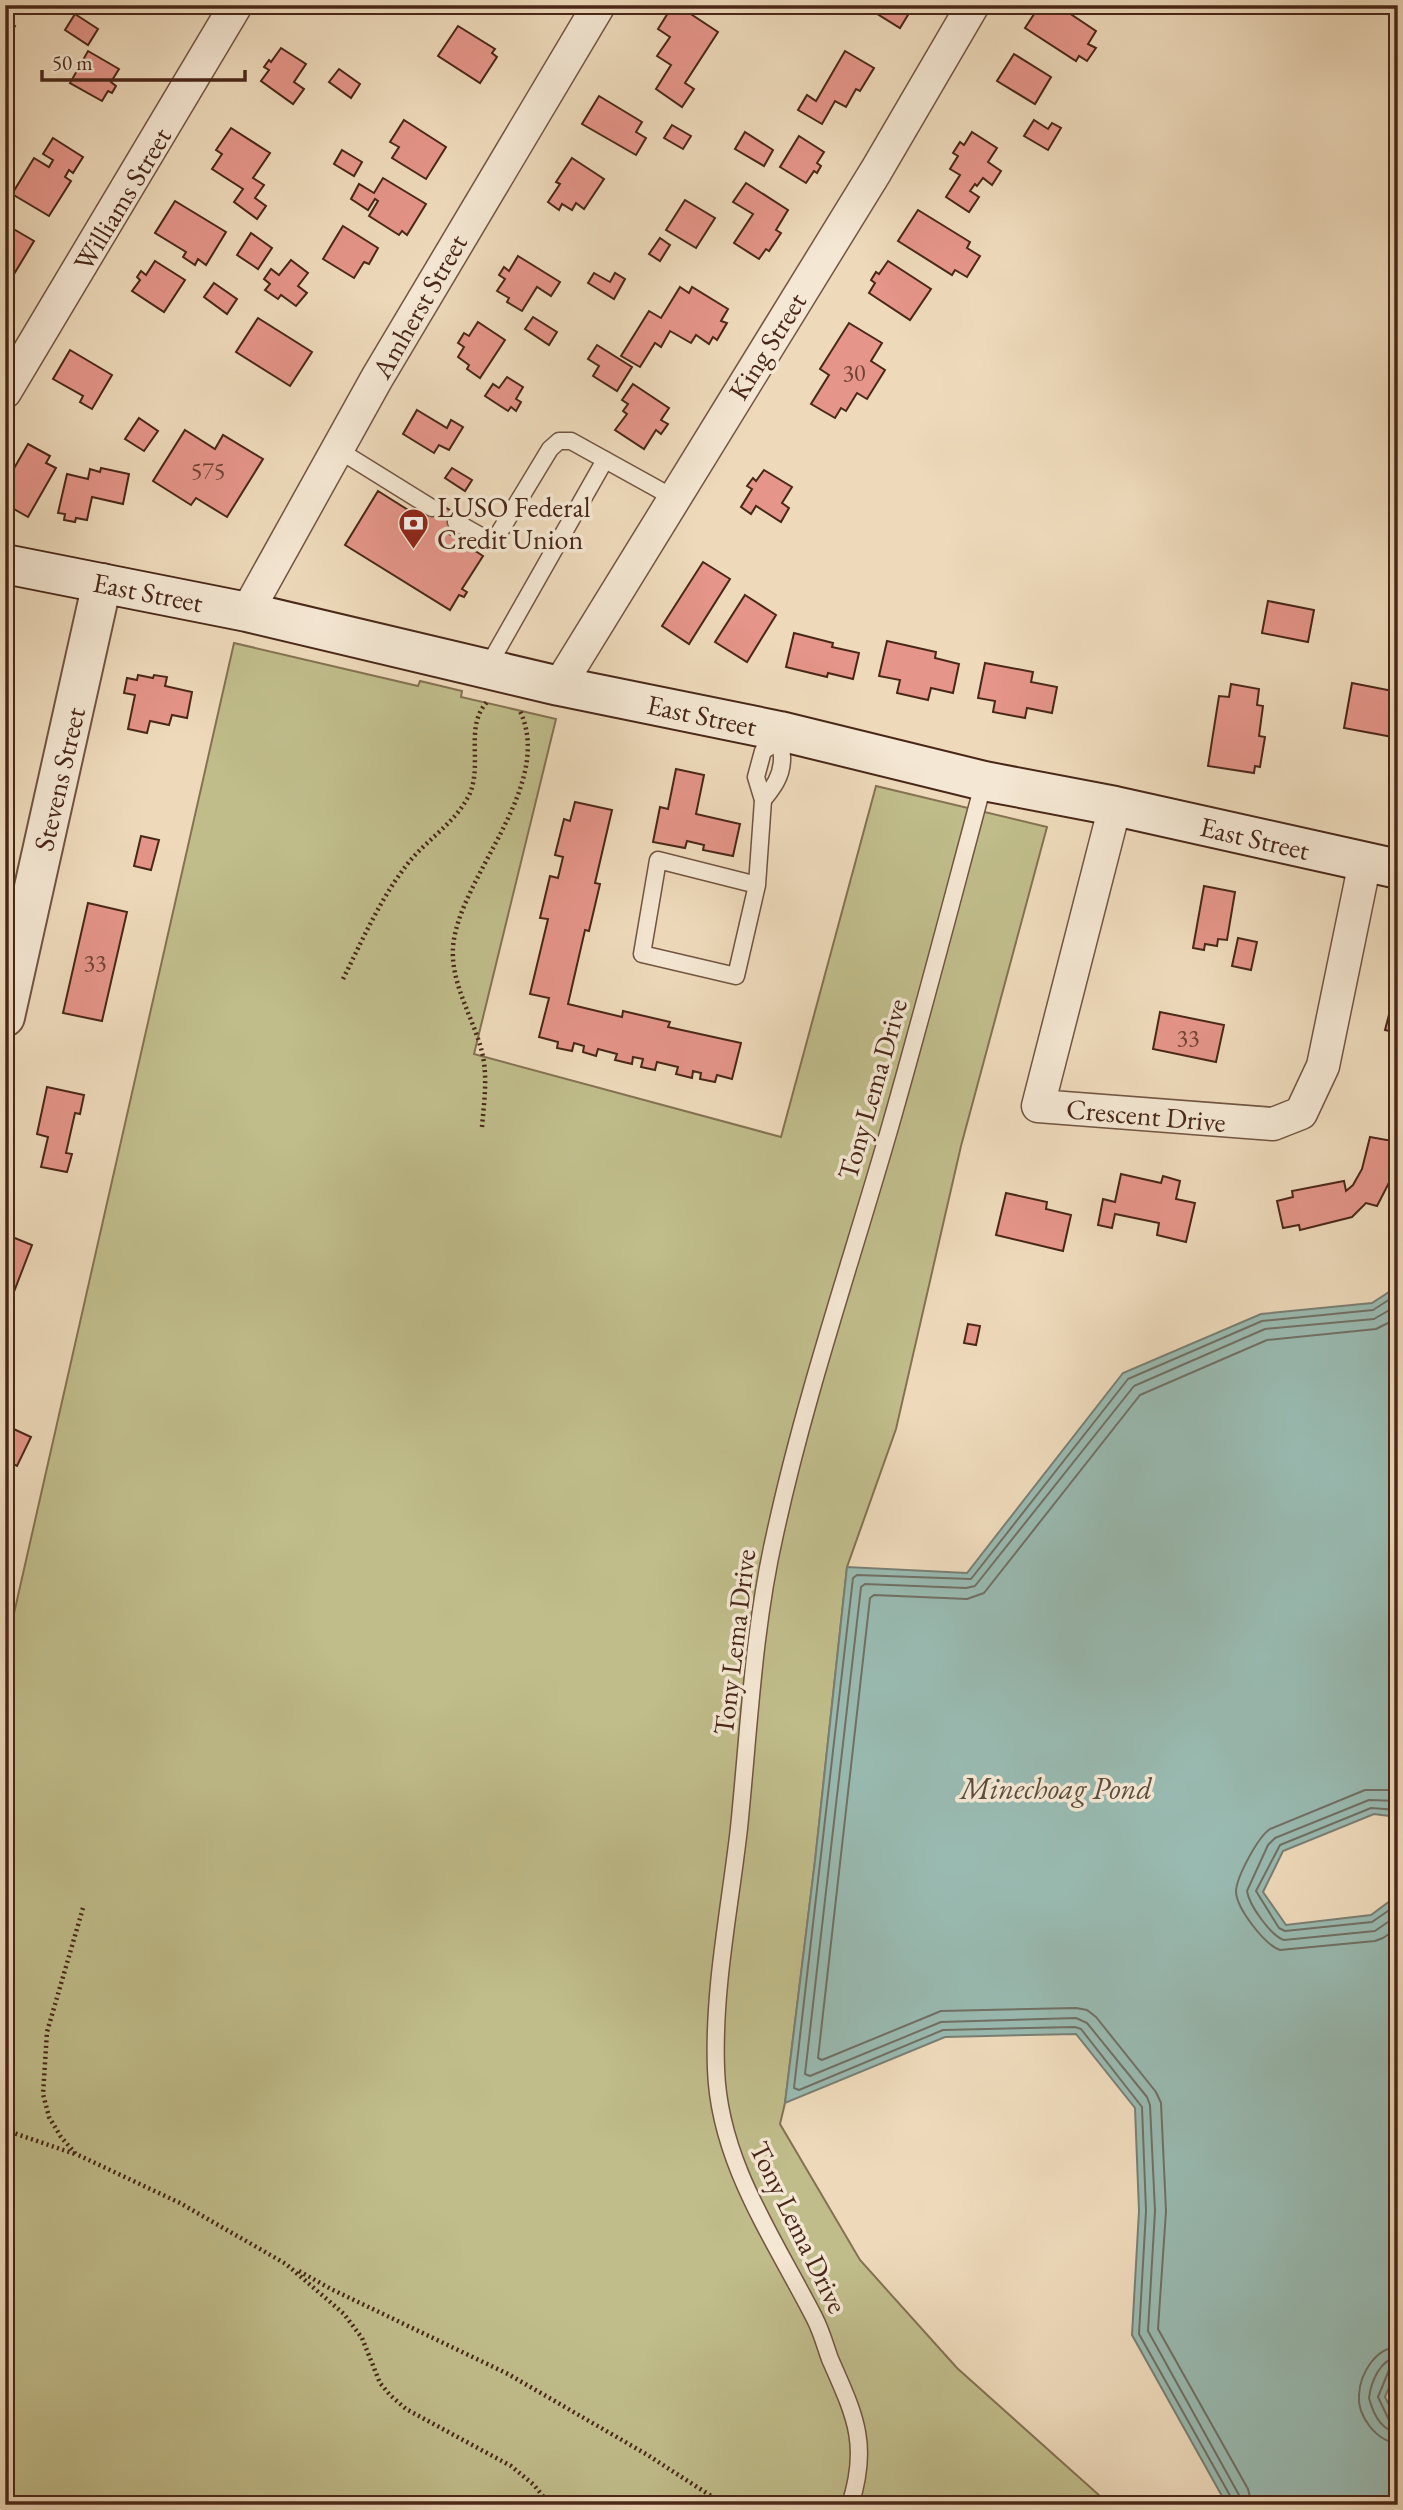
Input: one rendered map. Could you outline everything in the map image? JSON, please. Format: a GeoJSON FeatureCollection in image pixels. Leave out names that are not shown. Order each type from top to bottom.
{"type":"FeatureCollection","features":[{"type":"Feature","properties":{"kind":"main road","name":"East Street"},"geometry":{"type":"LineString","coordinates":[[5,564],[247,612],[490,682],[559,686],[1382,866]]}},
{"type":"Feature","properties":{"kind":"main road","name":"Stevens Street"},"geometry":{"type":"LineString","coordinates":[[5,1017],[102,583]]}},
{"type":"Feature","properties":{"kind":"street","name":"Williams Street"},"geometry":{"type":"LineString","coordinates":[[5,392],[236,5]]}},
{"type":"Feature","properties":{"kind":"street","name":"Amherst Street"},"geometry":{"type":"LineString","coordinates":[[247,612],[337,449],[466,226],[599,5]]}},
{"type":"Feature","properties":{"kind":"street","name":"King Street"},"geometry":{"type":"LineString","coordinates":[[559,686],[876,171],[973,5]]}},
{"type":"Feature","properties":{"kind":"street","name":"Crescent Drive"},"geometry":{"type":"LineString","coordinates":[[1115,806],[1038,1106],[1273,1124],[1301,1113],[1323,1066],[1382,866]]}},
{"type":"Feature","properties":{"kind":"lane"},"geometry":{"type":"LineString","coordinates":[[456,522],[486,539],[496,538],[550,449],[559,441],[571,441],[674,498]]}},
{"type":"Feature","properties":{"kind":"lane"},"geometry":{"type":"LineString","coordinates":[[337,449],[432,508]]}},
{"type":"Feature","properties":{"kind":"lane"},"geometry":{"type":"LineString","coordinates":[[490,682],[605,460]]}},
{"type":"Feature","properties":{"kind":"lane"},"geometry":{"type":"LineString","coordinates":[[757,885],[658,860],[642,954],[736,976],[757,885],[763,800],[777,782],[783,758],[778,736]]}},
{"type":"Feature","properties":{"kind":"lane","name":"Tony Lema Drive"},"geometry":{"type":"LineString","coordinates":[[850,2505],[857,2484],[859,2449],[856,2421],[817,2322],[739,2173],[717,2101],[715,2026],[736,1858],[758,1634],[775,1534],[810,1391],[890,1126],[984,780]]}},
{"type":"Feature","properties":{"kind":"path"},"geometry":{"type":"LineString","coordinates":[[343,979],[391,886],[411,859],[457,814],[469,797],[474,781],[478,712],[490,682]]}},
{"type":"Feature","properties":{"kind":"path"},"geometry":{"type":"LineString","coordinates":[[482,1127],[485,1083],[482,1052],[458,988],[454,965],[454,937],[460,914],[517,797],[526,769],[526,723],[518,707]]}},
{"type":"Feature","properties":{"kind":"path"},"geometry":{"type":"LineString","coordinates":[[76,2154],[49,2117],[43,2094],[47,2032],[83,1908]]}},
{"type":"Feature","properties":{"kind":"path"},"geometry":{"type":"LineString","coordinates":[[5,2130],[76,2154],[180,2203],[331,2289],[508,2374],[646,2454],[725,2505]]}},
{"type":"Feature","properties":{"kind":"path"},"geometry":{"type":"LineString","coordinates":[[286,2264],[344,2315],[362,2338],[380,2383],[390,2395],[406,2409],[511,2466],[534,2485],[550,2505]]}},
{"type":"Feature","properties":{"kind":"shaded area"},"geometry":{"type":"Polygon","coordinates":[[[234,643],[418,686],[420,681],[462,691],[461,697],[556,719],[474,1054],[781,1137],[876,786],[1047,827],[961,1146],[896,1429],[847,1567],[815,1861],[785,2103],[780,2124],[860,2260],[957,2368],[1110,2505],[5,2505],[5,1653],[234,643]]]}},
{"type":"Feature","properties":{"kind":"water","name":"Minechoag Pond"},"geometry":{"type":"Polygon","coordinates":[[[1398,1286],[1398,1817],[1374,1814],[1283,1851],[1263,1892],[1286,1925],[1371,1915],[1398,1895],[1398,2366],[1385,2397],[1398,2422],[1398,2505],[1227,2505],[1132,2335],[1139,2211],[1135,2108],[1076,2034],[945,2037],[785,2103],[847,1567],[967,1573],[1123,1373],[1261,1314],[1372,1303],[1398,1286]]]}},
{"type":"Feature","properties":{"kind":"building"},"geometry":{"type":"Polygon","coordinates":[[[673,5],[718,32],[685,83],[694,89],[682,107],[656,89],[671,65],[657,56],[670,37],[658,29],[673,5]]]}},
{"type":"Feature","properties":{"kind":"building"},"geometry":{"type":"Polygon","coordinates":[[[873,5],[914,5],[900,28],[871,10],[873,5]]]}},
{"type":"Feature","properties":{"kind":"building"},"geometry":{"type":"Polygon","coordinates":[[[1040,5],[1057,5],[1096,31],[1088,44],[1096,48],[1087,61],[1079,56],[1076,61],[1025,28],[1040,5]]]}},
{"type":"Feature","properties":{"kind":"building"},"geometry":{"type":"Polygon","coordinates":[[[75,14],[98,29],[88,45],[65,30],[75,14]]]}},
{"type":"Feature","properties":{"kind":"building"},"geometry":{"type":"Polygon","coordinates":[[[5,19],[15,26],[8,37],[5,35],[5,19]]]}},
{"type":"Feature","properties":{"kind":"building"},"geometry":{"type":"Polygon","coordinates":[[[458,26],[495,49],[492,53],[497,57],[480,83],[438,56],[458,26]]]}},
{"type":"Feature","properties":{"kind":"building"},"geometry":{"type":"Polygon","coordinates":[[[281,48],[306,64],[294,82],[304,89],[293,104],[261,81],[269,70],[264,67],[281,48]]]}},
{"type":"Feature","properties":{"kind":"building"},"geometry":{"type":"Polygon","coordinates":[[[88,51],[119,69],[111,82],[116,86],[112,93],[108,91],[102,101],[70,83],[88,51]]]}},
{"type":"Feature","properties":{"kind":"building"},"geometry":{"type":"Polygon","coordinates":[[[845,51],[874,68],[860,91],[856,89],[846,107],[835,101],[822,124],[798,110],[807,95],[816,101],[845,51]]]}},
{"type":"Feature","properties":{"kind":"building"},"geometry":{"type":"Polygon","coordinates":[[[1014,54],[1051,77],[1035,104],[997,81],[1014,54]]]}},
{"type":"Feature","properties":{"kind":"building"},"geometry":{"type":"Polygon","coordinates":[[[339,69],[360,84],[351,98],[329,82],[339,69]]]}},
{"type":"Feature","properties":{"kind":"building"},"geometry":{"type":"Polygon","coordinates":[[[599,96],[642,122],[636,132],[646,138],[636,155],[582,124],[599,96]]]}},
{"type":"Feature","properties":{"kind":"building"},"geometry":{"type":"Polygon","coordinates":[[[404,120],[446,147],[426,179],[392,158],[399,147],[390,142],[404,120]]]}},
{"type":"Feature","properties":{"kind":"building"},"geometry":{"type":"Polygon","coordinates":[[[1034,120],[1048,129],[1052,123],[1061,128],[1048,150],[1024,136],[1034,120]]]}},
{"type":"Feature","properties":{"kind":"building"},"geometry":{"type":"Polygon","coordinates":[[[672,125],[691,136],[683,149],[664,138],[672,125]]]}},
{"type":"Feature","properties":{"kind":"building"},"geometry":{"type":"Polygon","coordinates":[[[231,128],[270,153],[253,178],[264,185],[255,198],[266,206],[257,219],[234,202],[243,189],[212,169],[222,154],[216,150],[231,128]]]}},
{"type":"Feature","properties":{"kind":"building"},"geometry":{"type":"Polygon","coordinates":[[[745,132],[773,150],[764,166],[735,149],[745,132]]]}},
{"type":"Feature","properties":{"kind":"building"},"geometry":{"type":"Polygon","coordinates":[[[972,132],[997,148],[988,162],[1001,171],[992,185],[983,178],[977,186],[975,184],[970,191],[979,197],[969,212],[946,197],[960,175],[950,169],[958,156],[953,153],[960,142],[964,145],[972,132]]]}},
{"type":"Feature","properties":{"kind":"building"},"geometry":{"type":"Polygon","coordinates":[[[799,136],[824,152],[817,163],[821,166],[817,173],[814,171],[806,183],[780,167],[799,136]]]}},
{"type":"Feature","properties":{"kind":"building"},"geometry":{"type":"Polygon","coordinates":[[[53,138],[83,157],[73,173],[69,170],[65,177],[71,181],[49,216],[12,194],[34,158],[49,167],[53,160],[43,154],[53,138]]]}},
{"type":"Feature","properties":{"kind":"building"},"geometry":{"type":"Polygon","coordinates":[[[342,150],[362,162],[354,176],[334,164],[342,150]]]}},
{"type":"Feature","properties":{"kind":"building"},"geometry":{"type":"Polygon","coordinates":[[[572,158],[604,179],[584,209],[576,203],[572,210],[562,204],[559,210],[548,202],[560,184],[556,182],[572,158]]]}},
{"type":"Feature","properties":{"kind":"building"},"geometry":{"type":"Polygon","coordinates":[[[383,178],[426,204],[407,235],[402,231],[399,235],[369,216],[378,201],[375,199],[368,210],[351,199],[359,184],[374,193],[383,178]]]}},
{"type":"Feature","properties":{"kind":"building"},"geometry":{"type":"Polygon","coordinates":[[[746,183],[788,210],[776,230],[781,233],[769,251],[766,249],[759,259],[734,243],[753,214],[733,202],[746,183]]]}},
{"type":"Feature","properties":{"kind":"building"},"geometry":{"type":"Polygon","coordinates":[[[685,200],[715,218],[696,248],[666,230],[685,200]]]}},
{"type":"Feature","properties":{"kind":"building"},"geometry":{"type":"Polygon","coordinates":[[[175,201],[226,232],[206,265],[198,259],[195,265],[183,257],[186,252],[155,233],[175,201]]]}},
{"type":"Feature","properties":{"kind":"building"},"geometry":{"type":"Polygon","coordinates":[[[918,210],[970,242],[967,248],[980,256],[967,277],[955,270],[952,275],[898,241],[918,210]]]}},
{"type":"Feature","properties":{"kind":"building"},"geometry":{"type":"Polygon","coordinates":[[[5,224],[34,241],[5,289],[5,224]]]}},
{"type":"Feature","properties":{"kind":"building"},"geometry":{"type":"Polygon","coordinates":[[[343,226],[378,248],[369,264],[364,262],[354,278],[323,259],[343,226]]]}},
{"type":"Feature","properties":{"kind":"building"},"geometry":{"type":"Polygon","coordinates":[[[251,233],[272,248],[258,269],[237,255],[251,233]]]}},
{"type":"Feature","properties":{"kind":"building"},"geometry":{"type":"Polygon","coordinates":[[[660,238],[670,245],[660,261],[649,254],[660,238]]]}},
{"type":"Feature","properties":{"kind":"building"},"geometry":{"type":"Polygon","coordinates":[[[518,256],[560,282],[551,296],[537,287],[522,311],[507,302],[509,298],[497,291],[505,279],[499,275],[504,267],[509,271],[518,256]]]}},
{"type":"Feature","properties":{"kind":"building"},"geometry":{"type":"Polygon","coordinates":[[[291,260],[308,273],[298,286],[307,293],[296,306],[281,295],[278,299],[265,290],[270,284],[264,279],[271,269],[279,275],[291,260]]]}},
{"type":"Feature","properties":{"kind":"building"},"geometry":{"type":"Polygon","coordinates":[[[155,261],[185,280],[164,312],[132,291],[140,280],[137,277],[141,271],[146,275],[155,261]]]}},
{"type":"Feature","properties":{"kind":"building"},"geometry":{"type":"Polygon","coordinates":[[[888,261],[931,289],[910,320],[869,293],[875,283],[871,280],[888,261]]]}},
{"type":"Feature","properties":{"kind":"building"},"geometry":{"type":"Polygon","coordinates":[[[594,273],[610,282],[615,273],[625,279],[614,299],[588,283],[594,273]]]}},
{"type":"Feature","properties":{"kind":"building"},"geometry":{"type":"Polygon","coordinates":[[[214,283],[237,299],[227,314],[204,297],[214,283]]]}},
{"type":"Feature","properties":{"kind":"building"},"geometry":{"type":"Polygon","coordinates":[[[680,287],[689,293],[692,287],[728,309],[721,321],[727,323],[717,340],[713,337],[709,344],[696,335],[691,343],[670,331],[661,347],[655,343],[640,367],[621,356],[649,311],[661,318],[680,287]]]}},
{"type":"Feature","properties":{"kind":"building"},"geometry":{"type":"Polygon","coordinates":[[[533,317],[557,332],[549,345],[525,329],[533,317]]]}},
{"type":"Feature","properties":{"kind":"building"},"geometry":{"type":"Polygon","coordinates":[[[258,318],[312,352],[290,386],[236,352],[258,318]]]}},
{"type":"Feature","properties":{"kind":"building"},"geometry":{"type":"Polygon","coordinates":[[[478,322],[505,340],[480,378],[467,369],[469,365],[458,357],[464,347],[458,343],[464,333],[469,336],[478,322]]]}},
{"type":"Feature","properties":{"kind":"building"},"geometry":{"type":"Polygon","coordinates":[[[849,323],[882,343],[871,361],[885,370],[867,399],[857,393],[846,411],[841,408],[835,418],[811,404],[829,375],[820,369],[849,323]]]}},
{"type":"Feature","properties":{"kind":"building"},"geometry":{"type":"Polygon","coordinates":[[[597,345],[632,367],[617,391],[593,376],[599,366],[588,359],[597,345]]]}},
{"type":"Feature","properties":{"kind":"building"},"geometry":{"type":"Polygon","coordinates":[[[70,350],[112,375],[92,409],[80,402],[83,396],[53,379],[70,350]]]}},
{"type":"Feature","properties":{"kind":"building"},"geometry":{"type":"Polygon","coordinates":[[[507,377],[523,387],[516,399],[521,402],[516,411],[511,407],[508,411],[485,396],[493,384],[499,388],[507,377]]]}},
{"type":"Feature","properties":{"kind":"building"},"geometry":{"type":"Polygon","coordinates":[[[633,384],[669,408],[661,420],[668,424],[661,434],[656,430],[644,449],[615,430],[627,414],[623,411],[628,404],[622,400],[633,384]]]}},
{"type":"Feature","properties":{"kind":"building"},"geometry":{"type":"Polygon","coordinates":[[[417,410],[447,428],[451,420],[463,427],[449,450],[439,445],[434,453],[403,434],[417,410]]]}},
{"type":"Feature","properties":{"kind":"building"},"geometry":{"type":"Polygon","coordinates":[[[139,418],[158,431],[144,451],[125,439],[139,418]]]}},
{"type":"Feature","properties":{"kind":"building"},"geometry":{"type":"Polygon","coordinates":[[[185,430],[215,449],[223,435],[263,459],[227,517],[196,498],[191,505],[153,481],[185,430]]]}},
{"type":"Feature","properties":{"kind":"building"},"geometry":{"type":"Polygon","coordinates":[[[28,444],[50,456],[46,463],[56,468],[28,517],[5,504],[5,484],[28,444]]]}},
{"type":"Feature","properties":{"kind":"building"},"geometry":{"type":"Polygon","coordinates":[[[101,468],[129,474],[123,504],[92,497],[87,520],[64,520],[65,514],[58,513],[67,474],[88,479],[90,469],[100,472],[101,468]]]}},
{"type":"Feature","properties":{"kind":"building"},"geometry":{"type":"Polygon","coordinates":[[[452,468],[472,480],[465,491],[445,478],[452,468]]]}},
{"type":"Feature","properties":{"kind":"building"},"geometry":{"type":"Polygon","coordinates":[[[764,470],[792,487],[782,503],[789,508],[781,522],[756,506],[751,514],[741,507],[752,489],[747,486],[753,478],[756,481],[764,470]]]}},
{"type":"Feature","properties":{"kind":"building","name":"LUSO Federal Credit Union"},"geometry":{"type":"Polygon","coordinates":[[[378,491],[424,520],[436,502],[460,516],[449,534],[483,556],[462,589],[467,592],[464,597],[459,595],[450,610],[345,545],[378,491]]]}},
{"type":"Feature","properties":{"kind":"building"},"geometry":{"type":"Polygon","coordinates":[[[703,562],[730,579],[689,644],[662,626],[703,562]]]}},
{"type":"Feature","properties":{"kind":"building"},"geometry":{"type":"Polygon","coordinates":[[[745,595],[776,615],[747,662],[715,642],[745,595]]]}},
{"type":"Feature","properties":{"kind":"building"},"geometry":{"type":"Polygon","coordinates":[[[1268,601],[1314,610],[1308,642],[1262,633],[1268,601]]]}},
{"type":"Feature","properties":{"kind":"building"},"geometry":{"type":"Polygon","coordinates":[[[794,633],[833,643],[832,647],[859,653],[853,679],[828,673],[827,677],[786,667],[794,633]]]}},
{"type":"Feature","properties":{"kind":"building"},"geometry":{"type":"Polygon","coordinates":[[[887,641],[936,652],[935,658],[959,664],[953,693],[931,688],[928,700],[897,693],[900,680],[879,676],[887,641]]]}},
{"type":"Feature","properties":{"kind":"building"},"geometry":{"type":"Polygon","coordinates":[[[985,663],[1033,672],[1031,682],[1057,687],[1052,713],[1027,708],[1025,718],[993,712],[995,701],[978,698],[985,663]]]}},
{"type":"Feature","properties":{"kind":"building"},"geometry":{"type":"Polygon","coordinates":[[[138,675],[167,677],[165,686],[192,692],[187,718],[172,715],[169,725],[150,721],[147,733],[128,729],[135,695],[124,693],[127,678],[137,680],[138,675]]]}},
{"type":"Feature","properties":{"kind":"building"},"geometry":{"type":"Polygon","coordinates":[[[1352,683],[1398,692],[1398,738],[1344,728],[1352,683]]]}},
{"type":"Feature","properties":{"kind":"building"},"geometry":{"type":"Polygon","coordinates":[[[1231,684],[1259,689],[1257,705],[1263,706],[1259,736],[1265,737],[1260,767],[1255,766],[1254,773],[1208,766],[1219,696],[1229,697],[1231,684]]]}},
{"type":"Feature","properties":{"kind":"building"},"geometry":{"type":"Polygon","coordinates":[[[676,769],[704,775],[696,814],[740,824],[733,856],[703,850],[704,845],[687,841],[685,848],[653,842],[660,807],[668,809],[676,769]]]}},
{"type":"Feature","properties":{"kind":"building"},"geometry":{"type":"Polygon","coordinates":[[[575,802],[612,810],[595,883],[600,884],[589,931],[585,930],[568,1004],[622,1017],[623,1011],[670,1022],[668,1027],[741,1043],[732,1079],[717,1075],[715,1082],[700,1079],[701,1073],[693,1071],[692,1078],[676,1074],[678,1067],[657,1062],[655,1070],[641,1067],[643,1059],[633,1057],[632,1064],[615,1060],[617,1054],[598,1049],[596,1056],[583,1052],[584,1046],[574,1043],[572,1051],[557,1048],[558,1042],[539,1037],[549,998],[530,994],[548,919],[540,918],[550,876],[558,878],[563,857],[555,855],[564,819],[570,821],[575,802]]]}},
{"type":"Feature","properties":{"kind":"building"},"geometry":{"type":"Polygon","coordinates":[[[141,836],[159,840],[151,870],[134,866],[141,836]]]}},
{"type":"Feature","properties":{"kind":"building"},"geometry":{"type":"Polygon","coordinates":[[[1204,886],[1235,892],[1227,940],[1218,939],[1217,946],[1205,944],[1204,950],[1193,948],[1204,886]]]}},
{"type":"Feature","properties":{"kind":"building"},"geometry":{"type":"Polygon","coordinates":[[[88,903],[127,912],[102,1021],[63,1013],[88,903]]]}},
{"type":"Feature","properties":{"kind":"building"},"geometry":{"type":"Polygon","coordinates":[[[1238,938],[1257,942],[1251,970],[1232,966],[1238,938]]]}},
{"type":"Feature","properties":{"kind":"building"},"geometry":{"type":"Polygon","coordinates":[[[1398,984],[1398,1033],[1385,1030],[1398,984]]]}},
{"type":"Feature","properties":{"kind":"building"},"geometry":{"type":"Polygon","coordinates":[[[1160,1012],[1224,1025],[1216,1062],[1153,1049],[1160,1012]]]}},
{"type":"Feature","properties":{"kind":"building"},"geometry":{"type":"Polygon","coordinates":[[[47,1087],[84,1095],[80,1114],[75,1113],[66,1153],[72,1154],[67,1172],[41,1167],[48,1137],[37,1134],[47,1087]]]}},
{"type":"Feature","properties":{"kind":"building"},"geometry":{"type":"Polygon","coordinates":[[[1370,1137],[1398,1142],[1393,1175],[1377,1206],[1366,1203],[1352,1217],[1300,1230],[1299,1225],[1283,1228],[1277,1201],[1293,1197],[1292,1191],[1344,1181],[1346,1191],[1353,1185],[1362,1169],[1370,1137]]]}},
{"type":"Feature","properties":{"kind":"building"},"geometry":{"type":"Polygon","coordinates":[[[1121,1174],[1161,1183],[1163,1176],[1180,1181],[1176,1199],[1195,1203],[1186,1242],[1157,1235],[1159,1223],[1115,1214],[1112,1228],[1098,1225],[1103,1199],[1115,1202],[1121,1174]]]}},
{"type":"Feature","properties":{"kind":"building"},"geometry":{"type":"Polygon","coordinates":[[[1006,1193],[1047,1202],[1046,1209],[1071,1215],[1063,1251],[996,1235],[1006,1193]]]}},
{"type":"Feature","properties":{"kind":"building"},"geometry":{"type":"Polygon","coordinates":[[[5,1234],[32,1245],[5,1315],[5,1234]]]}},
{"type":"Feature","properties":{"kind":"building"},"geometry":{"type":"Polygon","coordinates":[[[968,1324],[980,1326],[976,1345],[964,1343],[968,1324]]]}},
{"type":"Feature","properties":{"kind":"building"},"geometry":{"type":"Polygon","coordinates":[[[5,1425],[31,1437],[17,1466],[5,1460],[5,1425]]]}},
{"type":"Feature","properties":{"kind":"place","name":"LUSO Federal Credit Union"},"geometry":{"type":"Point","coordinates":[414,550]}}]}
